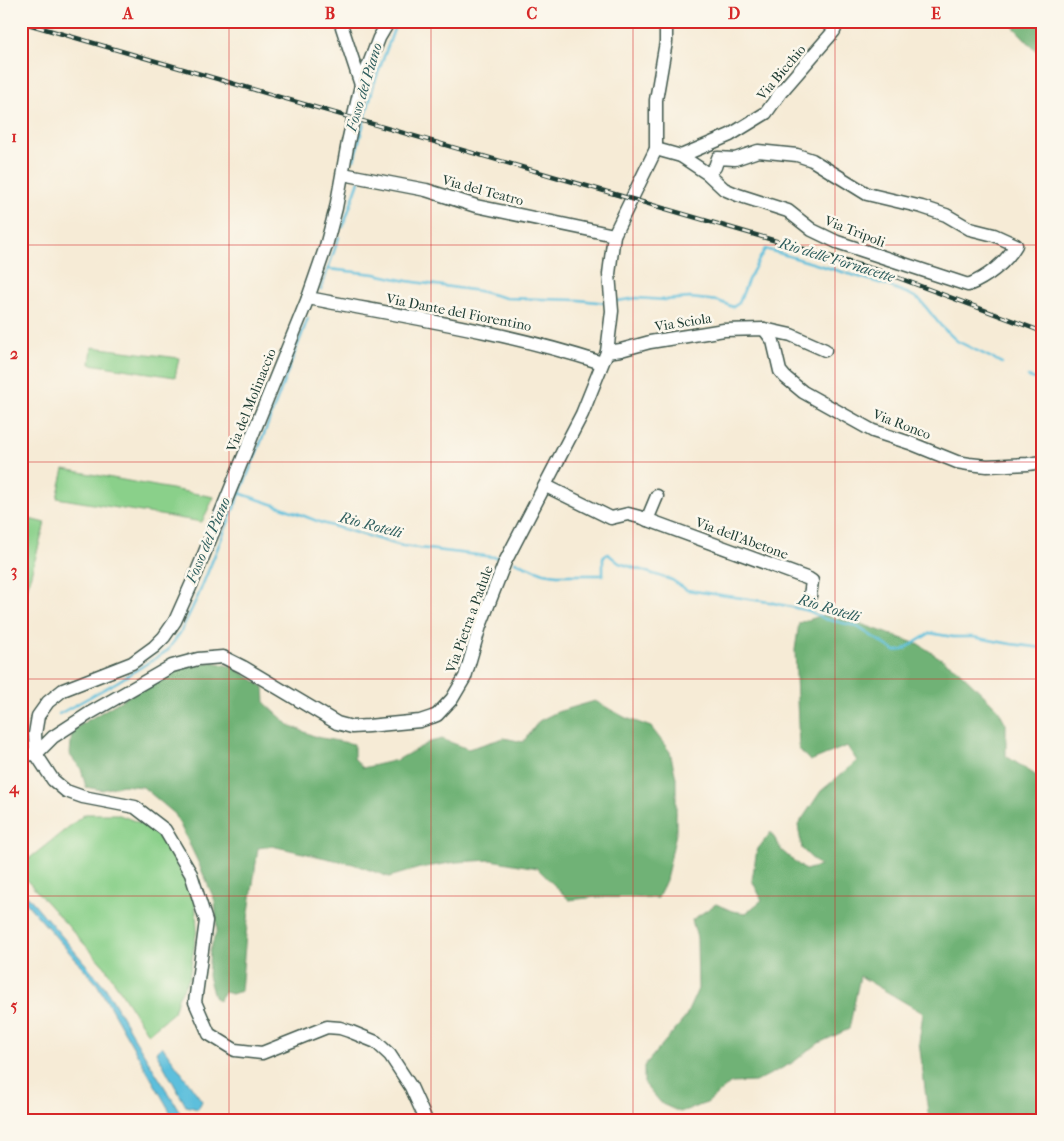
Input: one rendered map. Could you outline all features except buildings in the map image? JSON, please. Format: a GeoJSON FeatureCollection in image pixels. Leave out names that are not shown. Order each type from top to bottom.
{"type":"FeatureCollection","features":[{"type":"Feature","properties":{"kind":"street"},"geometry":{"type":"LineString","coordinates":[[340,21],[361,85]]}},
{"type":"Feature","properties":{"kind":"street","name":"Via del Molinaccio"},"geometry":{"type":"LineString","coordinates":[[36,754],[35,734],[38,716],[48,702],[63,690],[118,670],[143,657],[164,637],[175,621],[308,298],[326,246],[361,85],[389,21]]}},
{"type":"Feature","properties":{"kind":"street","name":"Via Pietra a Padule"},"geometry":{"type":"LineString","coordinates":[[36,754],[53,737],[90,713],[172,666],[198,659],[223,658],[243,667],[337,723],[352,727],[420,721],[437,715],[452,699],[466,677],[480,626],[505,562],[582,414],[604,357],[612,311],[609,274],[614,235],[656,149],[656,100],[666,42],[666,21]]}},
{"type":"Feature","properties":{"kind":"street","name":"Via Bicchio"},"geometry":{"type":"LineString","coordinates":[[681,156],[719,140],[766,113],[781,92],[834,31],[838,21]]}},
{"type":"Feature","properties":{"kind":"street"},"geometry":{"type":"LineString","coordinates":[[350,50],[360,54],[374,54]]}},
{"type":"Feature","properties":{"kind":"street"},"geometry":{"type":"LineString","coordinates":[[708,174],[715,167],[721,150],[719,140]]}},
{"type":"Feature","properties":{"kind":"street","name":"Via Tripoli"},"geometry":{"type":"LineString","coordinates":[[656,149],[681,156],[708,174],[724,189],[788,211],[812,230],[837,242],[968,285],[981,280],[1003,262],[1016,244],[994,235],[970,229],[946,215],[922,206],[867,194],[812,160],[797,155],[758,151],[735,159],[718,158]]}},
{"type":"Feature","properties":{"kind":"street","name":"Via del Teatro"},"geometry":{"type":"LineString","coordinates":[[343,174],[426,190],[476,206],[614,235]]}},
{"type":"Feature","properties":{"kind":"street","name":"Via Dante del Fiorentino"},"geometry":{"type":"LineString","coordinates":[[308,298],[514,338],[570,352],[604,357]]}},
{"type":"Feature","properties":{"kind":"street","name":"Via Sciola"},"geometry":{"type":"LineString","coordinates":[[604,357],[650,342],[724,330],[764,329],[791,335],[825,350]]}},
{"type":"Feature","properties":{"kind":"street","name":"Via Ronco"},"geometry":{"type":"LineString","coordinates":[[764,329],[772,341],[780,371],[785,377],[807,394],[873,431],[910,443],[957,462],[987,466],[1043,462]]}},
{"type":"Feature","properties":{"kind":"street","name":"Via dell'Abetone"},"geometry":{"type":"LineString","coordinates":[[546,486],[611,518],[628,514],[809,579],[812,581],[810,596]]}},
{"type":"Feature","properties":{"kind":"street"},"geometry":{"type":"LineString","coordinates":[[647,520],[657,496]]}},
{"type":"Feature","properties":{"kind":"street"},"geometry":{"type":"LineString","coordinates":[[21,755],[36,754],[53,780],[66,791],[83,797],[135,807],[165,830],[191,874],[206,921],[195,1002],[209,1034],[234,1050],[262,1053],[327,1027],[349,1031],[376,1042],[390,1055],[411,1087],[426,1120]]}},
{"type":"Feature","properties":{"kind":"green space"},"geometry":{"type":"Polygon","coordinates":[[[1008,21],[1043,21],[1043,58],[1008,21]]]}},
{"type":"Feature","properties":{"kind":"green space"},"geometry":{"type":"Polygon","coordinates":[[[92,347],[179,358],[175,377],[90,364],[92,347]]]}},
{"type":"Feature","properties":{"kind":"green space"},"geometry":{"type":"Polygon","coordinates":[[[64,469],[214,497],[202,522],[57,498],[64,469]]]}},
{"type":"Feature","properties":{"kind":"green space"},"geometry":{"type":"Polygon","coordinates":[[[21,517],[45,523],[21,611],[21,517]]]}},
{"type":"Feature","properties":{"kind":"green space"},"geometry":{"type":"Polygon","coordinates":[[[823,615],[861,624],[920,645],[957,669],[998,709],[1006,724],[1006,756],[1043,780],[1043,1120],[929,1120],[919,1042],[923,1013],[860,976],[849,1029],[819,1043],[792,1063],[755,1082],[731,1083],[707,1103],[680,1112],[662,1104],[644,1083],[644,1066],[685,1018],[698,989],[697,938],[692,920],[716,904],[732,911],[746,913],[762,900],[752,880],[757,850],[771,832],[782,851],[805,870],[820,866],[802,849],[798,825],[821,791],[857,761],[847,746],[810,761],[799,749],[795,650],[799,623],[823,615]]]}},
{"type":"Feature","properties":{"kind":"green space"},"geometry":{"type":"Polygon","coordinates":[[[213,662],[233,667],[264,687],[265,703],[289,725],[316,737],[354,744],[354,758],[363,768],[397,760],[430,742],[442,739],[468,749],[504,738],[523,742],[539,721],[557,712],[595,701],[626,718],[651,727],[670,752],[676,778],[676,833],[666,880],[658,898],[597,897],[569,900],[537,868],[491,860],[456,862],[420,868],[389,877],[353,864],[272,846],[258,848],[246,934],[241,991],[232,994],[224,992],[219,1001],[214,997],[208,976],[210,950],[217,930],[215,901],[175,814],[143,787],[123,785],[102,790],[86,787],[81,769],[70,755],[72,730],[180,665],[213,662]]]}},
{"type":"Feature","properties":{"kind":"green space"},"geometry":{"type":"Polygon","coordinates":[[[85,814],[117,814],[153,828],[171,853],[195,898],[197,929],[189,978],[178,998],[174,1012],[148,1034],[105,967],[21,874],[21,865],[85,814]]]}},
{"type":"Feature","properties":{"kind":"water"},"geometry":{"type":"Polygon","coordinates":[[[21,888],[105,987],[185,1120],[175,1120],[97,984],[21,897],[21,888]]]}},
{"type":"Feature","properties":{"kind":"water"},"geometry":{"type":"Polygon","coordinates":[[[162,1046],[202,1101],[198,1109],[186,1106],[156,1052],[162,1046]]]}},
{"type":"Feature","properties":{"kind":"waterway","name":"Fosso del Piano"},"geometry":{"type":"LineString","coordinates":[[354,160],[374,84],[397,21]]}},
{"type":"Feature","properties":{"kind":"waterway","name":"Fosso del Piano"},"geometry":{"type":"LineString","coordinates":[[343,227],[359,181]]}},
{"type":"Feature","properties":{"kind":"waterway","name":"Fosso del Piano"},"geometry":{"type":"LineString","coordinates":[[321,289],[339,237]]}},
{"type":"Feature","properties":{"kind":"waterway","name":"Rio delle Fornacette"},"geometry":{"type":"LineString","coordinates":[[617,301],[637,298],[665,300],[690,298],[718,301],[733,307],[739,303],[748,280],[765,249],[886,285],[909,294],[920,300],[941,326],[957,341],[1002,363]]}},
{"type":"Feature","properties":{"kind":"waterway"},"geometry":{"type":"LineString","coordinates":[[328,269],[375,274],[407,281],[479,291],[506,298],[579,300],[606,303]]}},
{"type":"Feature","properties":{"kind":"waterway","name":"Fosso del Piano"},"geometry":{"type":"LineString","coordinates":[[59,714],[117,682],[167,651],[180,633],[198,596],[263,437],[308,318]]}},
{"type":"Feature","properties":{"kind":"waterway","name":"Rio delle Fornacette"},"geometry":{"type":"LineString","coordinates":[[1028,377],[1043,381]]}},
{"type":"Feature","properties":{"kind":"waterway","name":"Rio Rotelli"},"geometry":{"type":"LineString","coordinates":[[239,493],[322,523],[402,546],[502,558]]}},
{"type":"Feature","properties":{"kind":"waterway","name":"Rio Rotelli"},"geometry":{"type":"LineString","coordinates":[[608,554],[619,563],[672,580],[687,590],[769,602],[809,611],[825,619],[856,626],[895,651],[903,650],[930,633],[953,637],[973,637],[1043,648]]}},
{"type":"Feature","properties":{"kind":"waterway","name":"Rio Rotelli"},"geometry":{"type":"LineString","coordinates":[[515,562],[544,573],[557,575],[603,575],[603,558],[606,555]]}},
{"type":"Feature","properties":{"kind":"railway"},"geometry":{"type":"LineString","coordinates":[[21,22],[880,271],[1043,332]]}}]}
